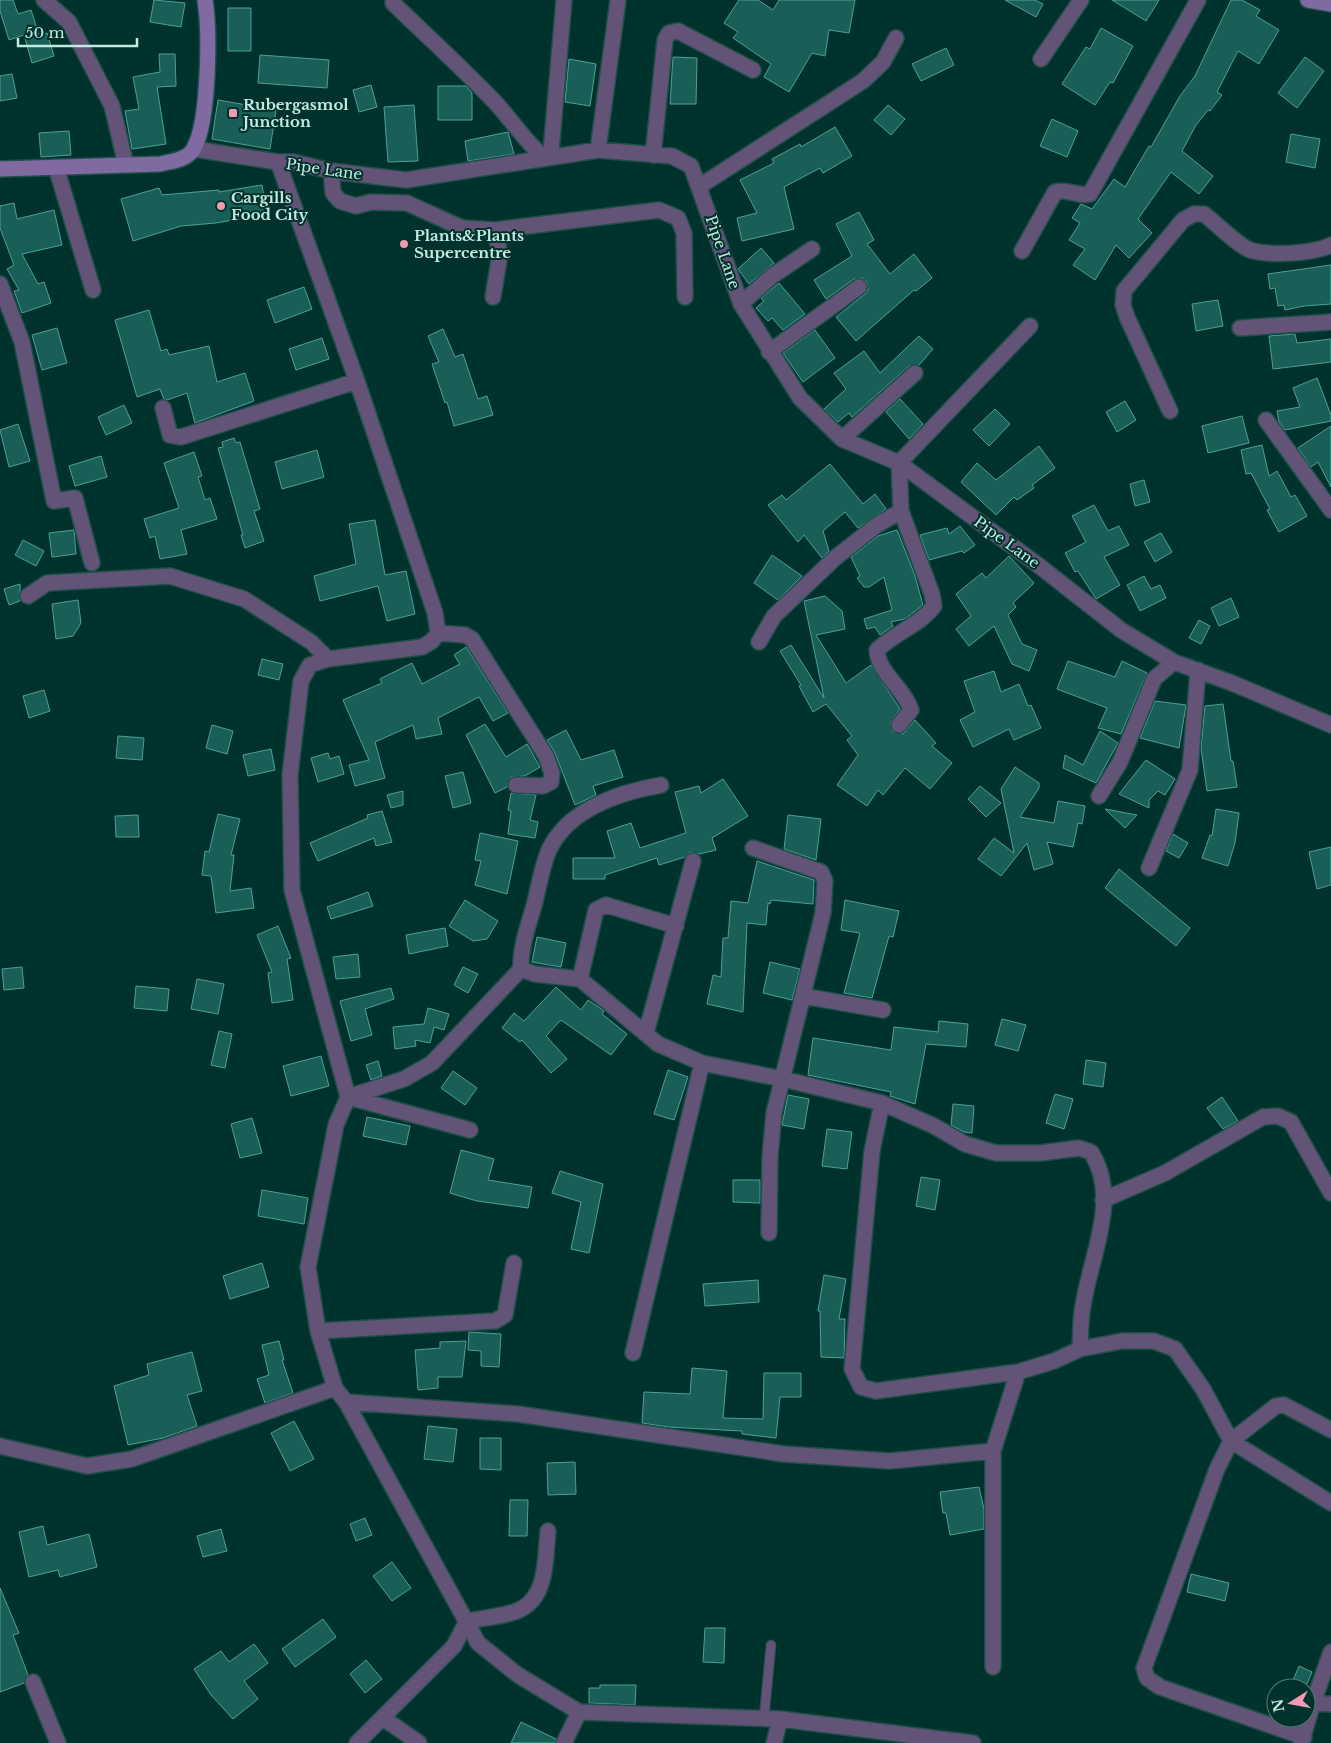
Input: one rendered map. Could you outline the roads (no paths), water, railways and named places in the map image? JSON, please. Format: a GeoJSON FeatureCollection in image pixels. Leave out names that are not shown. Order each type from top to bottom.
{"type":"FeatureCollection","features":[{"type":"Feature","properties":{"kind":"street"},"geometry":{"type":"LineString","coordinates":[[44,0],[69,22],[112,106],[126,164]]}},
{"type":"Feature","properties":{"kind":"street"},"geometry":{"type":"LineString","coordinates":[[0,169],[160,164],[182,159],[194,149],[201,126],[208,75],[205,0]]}},
{"type":"Feature","properties":{"kind":"street"},"geometry":{"type":"LineString","coordinates":[[393,3],[488,94],[510,117],[533,148],[544,158],[551,152],[564,0]]}},
{"type":"Feature","properties":{"kind":"street"},"geometry":{"type":"LineString","coordinates":[[598,150],[618,0]]}},
{"type":"Feature","properties":{"kind":"street"},"geometry":{"type":"LineString","coordinates":[[1041,59],[1081,0]]}},
{"type":"Feature","properties":{"kind":"street"},"geometry":{"type":"LineString","coordinates":[[1022,251],[1055,192],[1064,189],[1084,195],[1090,194],[1198,0]]}},
{"type":"Feature","properties":{"kind":"street"},"geometry":{"type":"LineString","coordinates":[[1308,0],[1331,4]]}},
{"type":"Feature","properties":{"kind":"street"},"geometry":{"type":"LineString","coordinates":[[653,155],[665,40],[669,33],[678,31],[753,70]]}},
{"type":"Feature","properties":{"kind":"street"},"geometry":{"type":"LineString","coordinates":[[700,186],[863,80],[883,62],[896,38]]}},
{"type":"Feature","properties":{"kind":"street","name":"Pipe Lane"},"geometry":{"type":"LineString","coordinates":[[194,149],[278,162],[293,162],[331,171],[406,180],[598,150],[672,156],[692,166],[741,304],[769,352],[800,398],[842,439],[900,464],[1038,565],[1121,630],[1174,662],[1198,670],[1331,725]]}},
{"type":"Feature","properties":{"kind":"street"},"geometry":{"type":"LineString","coordinates":[[278,162],[357,381],[434,612],[438,633],[432,641],[422,647],[328,659],[310,665],[302,681],[290,775],[292,890],[348,1097],[336,1125],[308,1267],[318,1331],[335,1388],[346,1402],[478,1642],[518,1675],[578,1712],[780,1719],[874,1736],[973,1743]]}},
{"type":"Feature","properties":{"kind":"street"},"geometry":{"type":"LineString","coordinates":[[56,167],[94,290]]}},
{"type":"Feature","properties":{"kind":"street"},"geometry":{"type":"LineString","coordinates":[[331,171],[333,193],[340,201],[356,206],[370,202],[407,203],[462,228],[495,230],[659,210],[678,218],[684,233],[685,297]]}},
{"type":"Feature","properties":{"kind":"street"},"geometry":{"type":"LineString","coordinates":[[1170,411],[1127,317],[1123,305],[1124,291],[1184,220],[1194,214],[1204,214],[1249,249],[1261,252],[1320,250],[1331,245]]}},
{"type":"Feature","properties":{"kind":"street"},"geometry":{"type":"LineString","coordinates":[[493,297],[500,254],[495,230]]}},
{"type":"Feature","properties":{"kind":"street"},"geometry":{"type":"LineString","coordinates":[[741,304],[772,276],[812,249]]}},
{"type":"Feature","properties":{"kind":"street"},"geometry":{"type":"LineString","coordinates":[[0,284],[22,342],[54,500],[75,498],[92,563]]}},
{"type":"Feature","properties":{"kind":"street"},"geometry":{"type":"LineString","coordinates":[[769,352],[860,287]]}},
{"type":"Feature","properties":{"kind":"street"},"geometry":{"type":"LineString","coordinates":[[1240,328],[1331,322]]}},
{"type":"Feature","properties":{"kind":"street"},"geometry":{"type":"LineString","coordinates":[[899,725],[911,710],[908,699],[878,661],[877,650],[885,642],[928,614],[934,606],[932,594],[901,511],[900,464],[1030,326]]}},
{"type":"Feature","properties":{"kind":"street"},"geometry":{"type":"LineString","coordinates":[[842,439],[915,373]]}},
{"type":"Feature","properties":{"kind":"street"},"geometry":{"type":"LineString","coordinates":[[162,408],[170,435],[181,437],[357,381]]}},
{"type":"Feature","properties":{"kind":"street"},"geometry":{"type":"LineString","coordinates":[[1266,420],[1331,510]]}},
{"type":"Feature","properties":{"kind":"street"},"geometry":{"type":"LineString","coordinates":[[759,642],[774,616],[835,558],[877,525],[901,511]]}},
{"type":"Feature","properties":{"kind":"street"},"geometry":{"type":"LineString","coordinates":[[28,596],[46,583],[170,576],[244,599],[311,642],[328,659]]}},
{"type":"Feature","properties":{"kind":"street"},"geometry":{"type":"LineString","coordinates":[[438,633],[465,635],[472,639],[546,756],[552,773],[551,782],[543,786],[516,785]]}},
{"type":"Feature","properties":{"kind":"street"},"geometry":{"type":"LineString","coordinates":[[1099,796],[1120,762],[1154,679],[1174,662]]}},
{"type":"Feature","properties":{"kind":"street"},"geometry":{"type":"LineString","coordinates":[[1149,868],[1190,770],[1198,670]]}},
{"type":"Feature","properties":{"kind":"street"},"geometry":{"type":"LineString","coordinates":[[348,1097],[404,1079],[432,1063],[521,969],[520,958],[549,850],[563,829],[581,813],[640,789],[661,785]]}},
{"type":"Feature","properties":{"kind":"street"},"geometry":{"type":"LineString","coordinates":[[753,848],[821,872],[825,881],[822,913],[774,1113],[770,1156],[769,1233]]}},
{"type":"Feature","properties":{"kind":"street"},"geometry":{"type":"LineString","coordinates":[[646,1033],[693,861]]}},
{"type":"Feature","properties":{"kind":"street"},"geometry":{"type":"LineString","coordinates":[[580,979],[596,910],[600,907],[606,905],[676,926]]}},
{"type":"Feature","properties":{"kind":"street"},"geometry":{"type":"LineString","coordinates":[[521,969],[535,974],[580,979],[667,1049],[702,1063],[783,1079],[882,1103],[934,1126],[965,1144],[996,1153],[1040,1152],[1079,1148],[1092,1152],[1099,1165],[1104,1184],[1102,1219],[1082,1307],[1080,1349]]}},
{"type":"Feature","properties":{"kind":"street"},"geometry":{"type":"LineString","coordinates":[[803,996],[883,1010]]}},
{"type":"Feature","properties":{"kind":"street"},"geometry":{"type":"LineString","coordinates":[[633,1353],[702,1063]]}},
{"type":"Feature","properties":{"kind":"street"},"geometry":{"type":"LineString","coordinates":[[348,1097],[470,1130]]}},
{"type":"Feature","properties":{"kind":"street"},"geometry":{"type":"LineString","coordinates":[[882,1103],[872,1151],[852,1369],[861,1387],[876,1391],[1018,1372],[1054,1361],[1080,1349],[1122,1341],[1154,1341],[1175,1349],[1203,1389],[1231,1441],[1331,1503]]}},
{"type":"Feature","properties":{"kind":"street"},"geometry":{"type":"LineString","coordinates":[[1103,1200],[1165,1172],[1263,1117],[1278,1116],[1291,1122],[1331,1193]]}},
{"type":"Feature","properties":{"kind":"street"},"geometry":{"type":"LineString","coordinates":[[318,1331],[495,1321],[504,1314],[514,1263]]}},
{"type":"Feature","properties":{"kind":"street"},"geometry":{"type":"LineString","coordinates":[[993,1667],[994,1451],[1018,1372]]}},
{"type":"Feature","properties":{"kind":"street"},"geometry":{"type":"LineString","coordinates":[[0,1446],[87,1466],[132,1459],[335,1388]]}},
{"type":"Feature","properties":{"kind":"street"},"geometry":{"type":"LineString","coordinates":[[346,1402],[518,1414],[784,1454],[890,1461],[994,1451]]}},
{"type":"Feature","properties":{"kind":"street"},"geometry":{"type":"LineString","coordinates":[[1306,1728],[1302,1740],[1160,1687],[1147,1678],[1144,1668],[1217,1469],[1231,1441],[1276,1406],[1284,1405],[1331,1430]]}},
{"type":"Feature","properties":{"kind":"street"},"geometry":{"type":"LineString","coordinates":[[467,1621],[521,1610],[533,1600],[541,1586],[548,1531]]}},
{"type":"Feature","properties":{"kind":"street"},"geometry":{"type":"LineString","coordinates":[[357,1743],[454,1646],[467,1621]]}},
{"type":"Feature","properties":{"kind":"street"},"geometry":{"type":"LineString","coordinates":[[1316,1694],[1331,1652]]}},
{"type":"Feature","properties":{"kind":"street"},"geometry":{"type":"LineString","coordinates":[[33,1682],[58,1743]]}},
{"type":"Feature","properties":{"kind":"street"},"geometry":{"type":"LineString","coordinates":[[1316,1703],[1331,1704]]}},
{"type":"Feature","properties":{"kind":"street"},"geometry":{"type":"LineString","coordinates":[[564,1743],[578,1712]]}},
{"type":"Feature","properties":{"kind":"street"},"geometry":{"type":"LineString","coordinates":[[383,1718],[418,1743]]}},
{"type":"Feature","properties":{"kind":"street"},"geometry":{"type":"LineString","coordinates":[[774,1743],[780,1719]]}},
{"type":"Feature","properties":{"kind":"lane"},"geometry":{"type":"LineString","coordinates":[[764,1718],[771,1645]]}},
{"type":"Feature","properties":{"kind":"place","name":"Rubergasmol Junction"},"geometry":{"type":"Point","coordinates":[233,113]}},
{"type":"Feature","properties":{"kind":"place","name":"Cargills Food City"},"geometry":{"type":"Point","coordinates":[221,206]}},
{"type":"Feature","properties":{"kind":"place","name":"Plants&Plants Supercentre"},"geometry":{"type":"Point","coordinates":[404,244]}}]}
